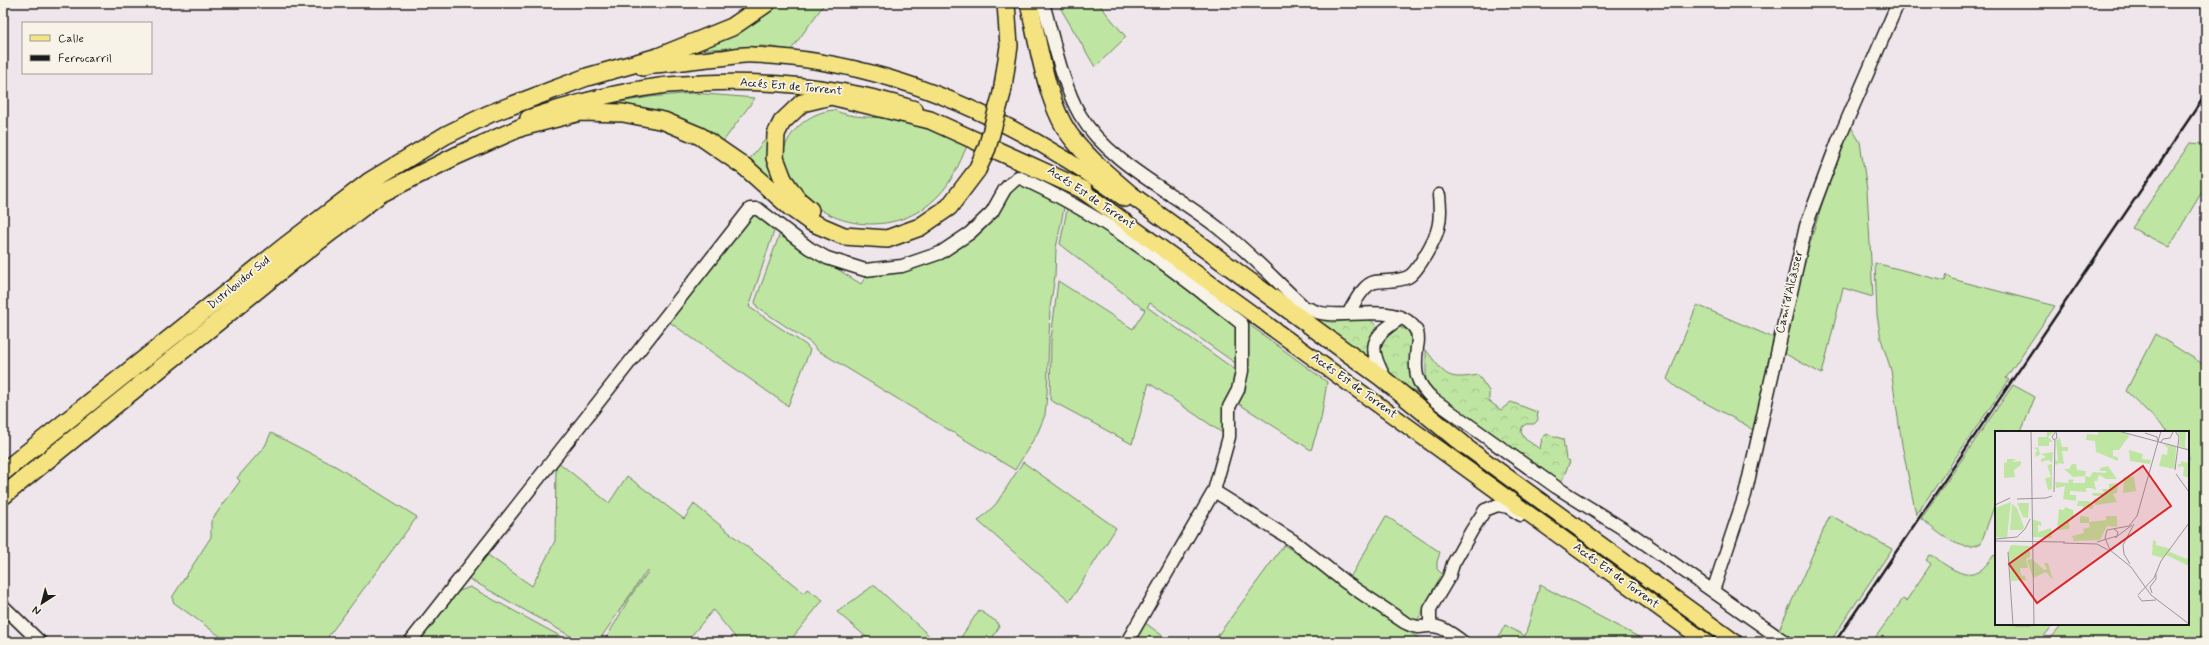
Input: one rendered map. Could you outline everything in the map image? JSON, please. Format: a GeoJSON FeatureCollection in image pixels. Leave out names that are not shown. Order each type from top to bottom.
{"type":"FeatureCollection","features":[{"type":"Feature","properties":{"kind":"highway","name":"Distribuïdor Sud"},"geometry":{"type":"LineString","coordinates":[[3,472],[284,247],[370,181],[446,135],[489,114],[587,78],[658,57],[732,27],[767,3]]}},
{"type":"Feature","properties":{"kind":"highway"},"geometry":{"type":"LineString","coordinates":[[998,3],[1000,46],[998,92]]}},
{"type":"Feature","properties":{"kind":"highway"},"geometry":{"type":"LineString","coordinates":[[1006,3],[1009,46],[998,92],[987,148],[972,168],[959,180],[939,203],[915,220],[888,230],[845,228],[817,215],[797,200],[779,169],[774,147],[776,134],[782,122],[789,113],[802,103],[831,96],[930,120],[1084,190]]}},
{"type":"Feature","properties":{"kind":"highway"},"geometry":{"type":"LineString","coordinates":[[1029,3],[1045,72],[1056,107],[1072,138],[1097,165],[1130,194],[1388,383],[1464,445]]}},
{"type":"Feature","properties":{"kind":"highway","name":"Distribuïdor Sud"},"geometry":{"type":"LineString","coordinates":[[3,496],[293,261],[380,194],[456,156],[522,127],[580,112],[623,113],[658,120],[700,136],[745,167],[790,207],[811,222],[844,236],[887,239],[920,228],[949,207],[972,168]]}},
{"type":"Feature","properties":{"kind":"main road","name":"Accés Est de Torrent"},"geometry":{"type":"LineString","coordinates":[[489,114],[654,65],[752,55],[829,62],[898,80],[956,101],[1028,135],[1093,176],[1735,642]]}},
{"type":"Feature","properties":{"kind":"main road","name":"Accés Est de Torrent"},"geometry":{"type":"LineString","coordinates":[[380,194],[453,149],[519,121],[582,100],[661,85],[744,82],[828,88],[888,100],[948,120],[1019,151],[1084,190],[1706,642]]}},
{"type":"Feature","properties":{"kind":"street"},"geometry":{"type":"LineString","coordinates":[[1043,3],[1073,99],[1080,115],[1092,132],[1111,153],[1222,231],[1304,307],[1322,313],[1369,313],[1396,316],[1410,323],[1417,333],[1416,370],[1418,381],[1423,390],[1434,400],[1556,487],[1632,535],[1785,642]]}},
{"type":"Feature","properties":{"kind":"street","name":"Camí d'Alcàsser"},"geometry":{"type":"LineString","coordinates":[[1713,591],[1745,495],[1806,226],[1838,141],[1898,3]]}},
{"type":"Feature","properties":{"kind":"street"},"geometry":{"type":"LineString","coordinates":[[410,642],[750,209],[758,209],[809,248],[827,258],[865,270],[902,266],[940,253],[970,233],[992,212],[1005,189],[1018,177],[1047,190],[1127,237],[1242,324],[1242,370],[1238,390],[1230,407],[1229,437],[1214,491],[1127,642]]}},
{"type":"Feature","properties":{"kind":"street"},"geometry":{"type":"LineString","coordinates":[[1348,314],[1362,291],[1374,282],[1394,281],[1410,276],[1422,261],[1438,229],[1440,214],[1439,195]]}},
{"type":"Feature","properties":{"kind":"street"},"geometry":{"type":"LineString","coordinates":[[1369,313],[1377,320],[1379,333],[1374,345],[1377,365],[1388,383]]}},
{"type":"Feature","properties":{"kind":"street"},"geometry":{"type":"LineString","coordinates":[[1379,333],[1401,318]]}},
{"type":"Feature","properties":{"kind":"street"},"geometry":{"type":"LineString","coordinates":[[1214,491],[1225,496],[1292,540],[1345,582],[1404,622],[1413,627],[1438,627],[1463,642]]}},
{"type":"Feature","properties":{"kind":"street"},"geometry":{"type":"LineString","coordinates":[[1430,626],[1428,618],[1430,609],[1449,577],[1453,564],[1464,544],[1485,510],[1498,505],[1514,510],[1558,540],[1590,558]]}},
{"type":"Feature","properties":{"kind":"street"},"geometry":{"type":"LineString","coordinates":[[3,606],[40,642]]}},
{"type":"Feature","properties":{"kind":"green space"},"geometry":{"type":"Polygon","coordinates":[[[777,3],[825,3],[791,50],[765,46],[695,50],[754,18],[777,3]]]}},
{"type":"Feature","properties":{"kind":"green space"},"geometry":{"type":"Polygon","coordinates":[[[1059,3],[1098,3],[1126,37],[1095,67],[1059,3]]]}},
{"type":"Feature","properties":{"kind":"green space"},"geometry":{"type":"Polygon","coordinates":[[[693,93],[755,98],[722,143],[603,105],[650,97],[693,93]]]}},
{"type":"Feature","properties":{"kind":"green space"},"geometry":{"type":"Polygon","coordinates":[[[834,110],[848,115],[901,121],[930,130],[967,146],[955,172],[943,191],[921,210],[901,219],[880,224],[859,223],[838,218],[819,209],[803,195],[786,169],[783,161],[785,146],[796,129],[806,120],[815,115],[834,110]]]}},
{"type":"Feature","properties":{"kind":"green space"},"geometry":{"type":"Polygon","coordinates":[[[776,126],[784,195],[748,161],[776,126]]]}},
{"type":"Feature","properties":{"kind":"green space"},"geometry":{"type":"Polygon","coordinates":[[[1851,127],[1860,142],[1867,190],[1873,297],[1843,288],[1822,374],[1782,352],[1820,210],[1829,182],[1851,127]]]}},
{"type":"Feature","properties":{"kind":"green space"},"geometry":{"type":"Polygon","coordinates":[[[2190,143],[2206,144],[2206,185],[2169,247],[2132,228],[2190,143]]]}},
{"type":"Feature","properties":{"kind":"green space"},"geometry":{"type":"Polygon","coordinates":[[[1015,179],[1065,203],[1056,248],[1055,276],[1050,308],[1045,415],[1038,432],[1015,470],[817,350],[811,343],[757,307],[755,302],[780,233],[861,284],[873,266],[914,260],[958,237],[981,217],[1003,180],[1015,179]]]}},
{"type":"Feature","properties":{"kind":"green space"},"geometry":{"type":"Polygon","coordinates":[[[1068,205],[1192,288],[1238,329],[1238,365],[1150,303],[1147,307],[1237,371],[1224,434],[1149,383],[1132,444],[1050,400],[1051,340],[1058,281],[1133,329],[1145,310],[1060,244],[1068,205]]]}},
{"type":"Feature","properties":{"kind":"green space"},"geometry":{"type":"Polygon","coordinates":[[[751,212],[776,225],[749,307],[806,345],[810,350],[788,406],[668,321],[751,212]]]}},
{"type":"Feature","properties":{"kind":"green space"},"geometry":{"type":"Polygon","coordinates":[[[1875,263],[1945,281],[1947,275],[1952,279],[2055,306],[2006,378],[2009,380],[1916,515],[1902,445],[1891,370],[1881,339],[1877,315],[1875,263]]]}},
{"type":"Feature","properties":{"kind":"green space"},"geometry":{"type":"Polygon","coordinates":[[[1697,305],[1774,338],[1755,432],[1746,425],[1676,387],[1667,379],[1697,305]]]}},
{"type":"Feature","properties":{"kind":"green space"},"geometry":{"type":"Polygon","coordinates":[[[1298,310],[1314,318],[1331,322],[1362,318],[1372,322],[1376,326],[1371,343],[1372,364],[1298,310]]]}},
{"type":"Feature","properties":{"kind":"green space"},"geometry":{"type":"Polygon","coordinates":[[[1247,323],[1327,382],[1321,419],[1311,450],[1236,402],[1247,323]]]}},
{"type":"Feature","properties":{"kind":"green space"},"geometry":{"type":"Polygon","coordinates":[[[1399,327],[1408,330],[1411,338],[1412,345],[1410,368],[1413,384],[1417,393],[1391,375],[1383,362],[1383,341],[1386,335],[1399,327]]]}},
{"type":"Feature","properties":{"kind":"green space"},"geometry":{"type":"Polygon","coordinates":[[[2155,334],[2206,366],[2206,635],[2203,642],[2048,642],[2062,625],[2189,625],[2189,431],[2168,431],[2126,391],[2155,334]]]}},
{"type":"Feature","properties":{"kind":"green space"},"geometry":{"type":"Polygon","coordinates":[[[1426,350],[1447,374],[1459,377],[1478,375],[1489,391],[1489,401],[1501,410],[1511,402],[1537,412],[1538,420],[1534,424],[1526,424],[1522,427],[1521,432],[1525,439],[1540,449],[1542,438],[1547,434],[1563,439],[1566,459],[1570,461],[1561,483],[1434,393],[1426,382],[1426,350]]]}},
{"type":"Feature","properties":{"kind":"green space"},"geometry":{"type":"Polygon","coordinates":[[[2013,385],[2035,397],[2021,431],[1995,431],[1995,504],[1981,543],[1973,546],[1957,544],[1921,519],[2013,385]]]}},
{"type":"Feature","properties":{"kind":"green space"},"geometry":{"type":"Polygon","coordinates":[[[271,433],[337,467],[417,517],[324,642],[228,642],[173,602],[173,596],[211,537],[211,521],[240,481],[237,478],[265,446],[271,433]]]}},
{"type":"Feature","properties":{"kind":"green space"},"geometry":{"type":"Polygon","coordinates":[[[558,462],[609,503],[627,476],[684,519],[694,504],[804,593],[807,589],[823,600],[789,642],[739,642],[713,610],[686,642],[604,642],[630,597],[648,572],[647,570],[598,642],[581,642],[466,577],[485,553],[532,586],[555,541],[556,465],[558,462]]]}},
{"type":"Feature","properties":{"kind":"green space"},"geometry":{"type":"Polygon","coordinates":[[[1023,462],[1116,528],[1070,601],[978,521],[996,504],[1023,462]]]}},
{"type":"Feature","properties":{"kind":"green space"},"geometry":{"type":"Polygon","coordinates":[[[1830,515],[1892,549],[1830,642],[1794,642],[1779,630],[1830,515]]]}},
{"type":"Feature","properties":{"kind":"green space"},"geometry":{"type":"Polygon","coordinates":[[[1386,516],[1440,552],[1437,562],[1437,569],[1444,576],[1415,624],[1348,581],[1386,516]]]}},
{"type":"Feature","properties":{"kind":"green space"},"geometry":{"type":"Polygon","coordinates":[[[1284,545],[1323,571],[1344,590],[1425,642],[1213,642],[1284,545]]]}},
{"type":"Feature","properties":{"kind":"green space"},"geometry":{"type":"Polygon","coordinates":[[[1930,555],[1934,556],[1952,569],[1966,574],[1972,574],[1982,569],[1995,556],[1995,625],[2053,625],[2039,642],[1872,642],[1903,599],[1906,601],[1931,564],[1926,560],[1930,555]]]}},
{"type":"Feature","properties":{"kind":"green space"},"geometry":{"type":"Polygon","coordinates":[[[874,585],[936,642],[872,642],[837,612],[874,585]]]}},
{"type":"Feature","properties":{"kind":"green space"},"geometry":{"type":"Polygon","coordinates":[[[1540,585],[1648,642],[1496,642],[1505,625],[1525,636],[1540,585]]]}},
{"type":"Feature","properties":{"kind":"green space"},"geometry":{"type":"Polygon","coordinates":[[[470,587],[560,636],[564,642],[415,642],[457,592],[470,587]]]}},
{"type":"Feature","properties":{"kind":"green space"},"geometry":{"type":"Polygon","coordinates":[[[979,610],[997,622],[999,627],[990,642],[958,642],[979,610]]]}},
{"type":"Feature","properties":{"kind":"green space"},"geometry":{"type":"Polygon","coordinates":[[[1144,622],[1171,642],[1132,642],[1144,622]]]}},
{"type":"Feature","properties":{"kind":"railway"},"geometry":{"type":"LineString","coordinates":[[1835,642],[2206,94]]}}]}
